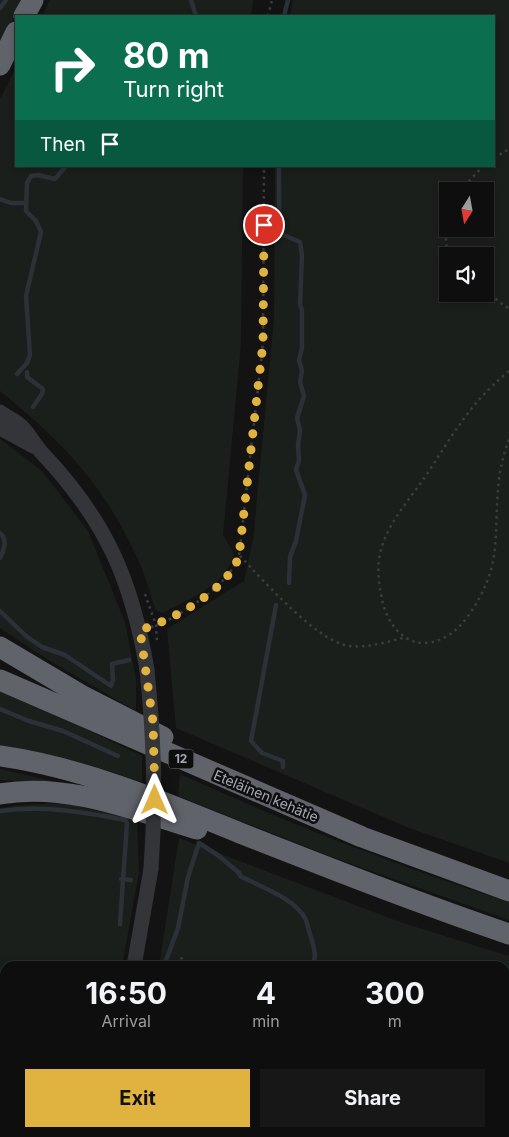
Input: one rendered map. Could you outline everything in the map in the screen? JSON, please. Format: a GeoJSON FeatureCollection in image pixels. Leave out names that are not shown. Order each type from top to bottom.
{"type":"FeatureCollection","features":[{"type":"Feature","properties":{"kind":"highway"},"geometry":{"type":"LineString","coordinates":[[25,15],[33,0]]}},
{"type":"Feature","properties":{"kind":"highway"},"geometry":{"type":"LineString","coordinates":[[0,65],[15,34]]}},
{"type":"Feature","properties":{"kind":"highway"},"geometry":{"type":"LineString","coordinates":[[0,647],[81,695],[134,723],[362,837]]}},
{"type":"Feature","properties":{"kind":"highway","name":"Eteläinen kehätie"},"geometry":{"type":"LineString","coordinates":[[0,680],[362,837],[509,891]]}},
{"type":"Feature","properties":{"kind":"highway"},"geometry":{"type":"LineString","coordinates":[[0,756],[82,773],[127,788],[345,874],[509,934]]}},
{"type":"Feature","properties":{"kind":"highway"},"geometry":{"type":"LineString","coordinates":[[0,794],[12,792],[55,793],[110,802],[345,874]]}},
{"type":"Feature","properties":{"kind":"street"},"geometry":{"type":"LineString","coordinates":[[0,412],[21,427],[38,449],[78,493],[108,540],[128,586],[140,630],[153,722],[155,778],[150,869],[135,961]]}},
{"type":"Feature","properties":{"kind":"street"},"geometry":{"type":"LineString","coordinates":[[0,428],[38,449]]}},
{"type":"Feature","properties":{"kind":"path"},"geometry":{"type":"LineString","coordinates":[[268,15],[272,0]]}},
{"type":"Feature","properties":{"kind":"path"},"geometry":{"type":"LineString","coordinates":[[495,157],[509,149]]}},
{"type":"Feature","properties":{"kind":"path"},"geometry":{"type":"LineString","coordinates":[[140,630],[156,625],[204,597],[223,582],[239,556],[263,343],[264,167]]}},
{"type":"Feature","properties":{"kind":"path"},"geometry":{"type":"LineString","coordinates":[[468,182],[482,167]]}},
{"type":"Feature","properties":{"kind":"path"},"geometry":{"type":"LineString","coordinates":[[494,298],[509,309]]}},
{"type":"Feature","properties":{"kind":"path"},"geometry":{"type":"LineString","coordinates":[[509,371],[465,415],[396,516],[383,545],[379,560],[382,600],[386,613],[403,638],[415,643],[427,643],[449,635],[466,617],[479,598],[495,556],[501,463],[509,439]]}},
{"type":"Feature","properties":{"kind":"path"},"geometry":{"type":"LineString","coordinates":[[239,556],[312,628],[334,641],[350,646],[380,643],[403,638]]}},
{"type":"Feature","properties":{"kind":"path"},"geometry":{"type":"LineString","coordinates":[[181,961],[182,956]]}},
{"type":"Feature","properties":{"kind":"shaded area"},"geometry":{"type":"Polygon","coordinates":[[[0,0],[22,0],[0,47],[0,0]]]}},
{"type":"Feature","properties":{"kind":"shaded area"},"geometry":{"type":"Polygon","coordinates":[[[50,0],[253,0],[251,15],[42,15],[50,0]]]}},
{"type":"Feature","properties":{"kind":"shaded area"},"geometry":{"type":"Polygon","coordinates":[[[293,0],[509,0],[509,863],[409,828],[176,728],[167,629],[244,581],[253,540],[274,318],[275,167],[495,167],[495,15],[290,15],[293,0]]]}},
{"type":"Feature","properties":{"kind":"shaded area"},"geometry":{"type":"Polygon","coordinates":[[[15,69],[15,167],[243,167],[241,344],[223,535],[234,554],[230,565],[216,582],[206,590],[163,613],[156,611],[137,557],[124,531],[95,486],[79,465],[42,427],[0,391],[0,99],[15,69]]]}},
{"type":"Feature","properties":{"kind":"shaded area"},"geometry":{"type":"Polygon","coordinates":[[[0,439],[42,471],[88,531],[125,622],[136,679],[136,711],[45,658],[0,628],[0,439]]]}},
{"type":"Feature","properties":{"kind":"shaded area"},"geometry":{"type":"Polygon","coordinates":[[[0,691],[38,706],[142,756],[142,782],[72,760],[0,746],[0,691]]]}},
{"type":"Feature","properties":{"kind":"shaded area"},"geometry":{"type":"Polygon","coordinates":[[[0,769],[56,782],[0,780],[0,769]]]}},
{"type":"Feature","properties":{"kind":"shaded area"},"geometry":{"type":"Polygon","coordinates":[[[180,774],[261,810],[343,843],[425,874],[509,902],[509,920],[332,857],[178,796],[180,774]]]}},
{"type":"Feature","properties":{"kind":"shaded area"},"geometry":{"type":"Polygon","coordinates":[[[63,803],[137,819],[139,872],[123,961],[0,961],[0,808],[63,803]]]}},
{"type":"Feature","properties":{"kind":"shaded area"},"geometry":{"type":"Polygon","coordinates":[[[179,838],[400,922],[509,956],[509,961],[160,961],[179,838]]]}},
{"type":"Feature","properties":{"kind":"waterway"},"geometry":{"type":"LineString","coordinates":[[0,8],[6,0]]}},
{"type":"Feature","properties":{"kind":"waterway"},"geometry":{"type":"LineString","coordinates":[[191,0],[196,15]]}},
{"type":"Feature","properties":{"kind":"waterway"},"geometry":{"type":"LineString","coordinates":[[284,15],[288,0]]}},
{"type":"Feature","properties":{"kind":"waterway"},"geometry":{"type":"LineString","coordinates":[[17,374],[27,363],[30,355],[26,296],[41,232],[36,221],[26,211],[27,183],[31,176],[38,175],[55,179],[65,167]]}},
{"type":"Feature","properties":{"kind":"waterway"},"geometry":{"type":"LineString","coordinates":[[279,167],[279,233],[300,242],[302,255],[300,305],[302,310],[302,348],[299,360],[302,371],[300,382],[304,396],[297,418],[300,430],[299,460],[296,470],[305,495],[296,541],[290,557],[289,583]]}},
{"type":"Feature","properties":{"kind":"waterway"},"geometry":{"type":"LineString","coordinates":[[0,199],[11,203],[26,203]]}},
{"type":"Feature","properties":{"kind":"waterway"},"geometry":{"type":"LineString","coordinates":[[27,372],[27,377],[43,389],[42,394],[33,407]]}},
{"type":"Feature","properties":{"kind":"waterway"},"geometry":{"type":"LineString","coordinates":[[0,533],[5,542],[0,558]]}},
{"type":"Feature","properties":{"kind":"waterway"},"geometry":{"type":"LineString","coordinates":[[276,605],[251,741],[262,753],[283,761],[283,767]]}},
{"type":"Feature","properties":{"kind":"waterway"},"geometry":{"type":"LineString","coordinates":[[0,611],[26,636],[42,647],[65,655],[111,686],[113,680],[112,664],[129,660]]}},
{"type":"Feature","properties":{"kind":"waterway"},"geometry":{"type":"LineString","coordinates":[[0,709],[29,721],[63,731],[118,756]]}},
{"type":"Feature","properties":{"kind":"waterway"},"geometry":{"type":"LineString","coordinates":[[0,811],[47,809],[125,820],[127,823],[120,924]]}},
{"type":"Feature","properties":{"kind":"waterway"},"geometry":{"type":"LineString","coordinates":[[166,961],[178,928],[188,877],[199,843],[219,856],[239,873]]}},
{"type":"Feature","properties":{"kind":"waterway"},"geometry":{"type":"LineString","coordinates":[[239,872],[240,876],[276,893],[300,911],[306,920],[314,946],[314,961]]}},
{"type":"Feature","properties":{"kind":"waterway"},"geometry":{"type":"LineString","coordinates":[[121,879],[131,880]]}},
{"type":"Feature","properties":{"kind":"route"},"geometry":{"type":"LineString","coordinates":[[155,800],[153,722],[140,630],[156,625],[204,597],[223,582],[237,563],[263,343],[264,225]]}}]}
